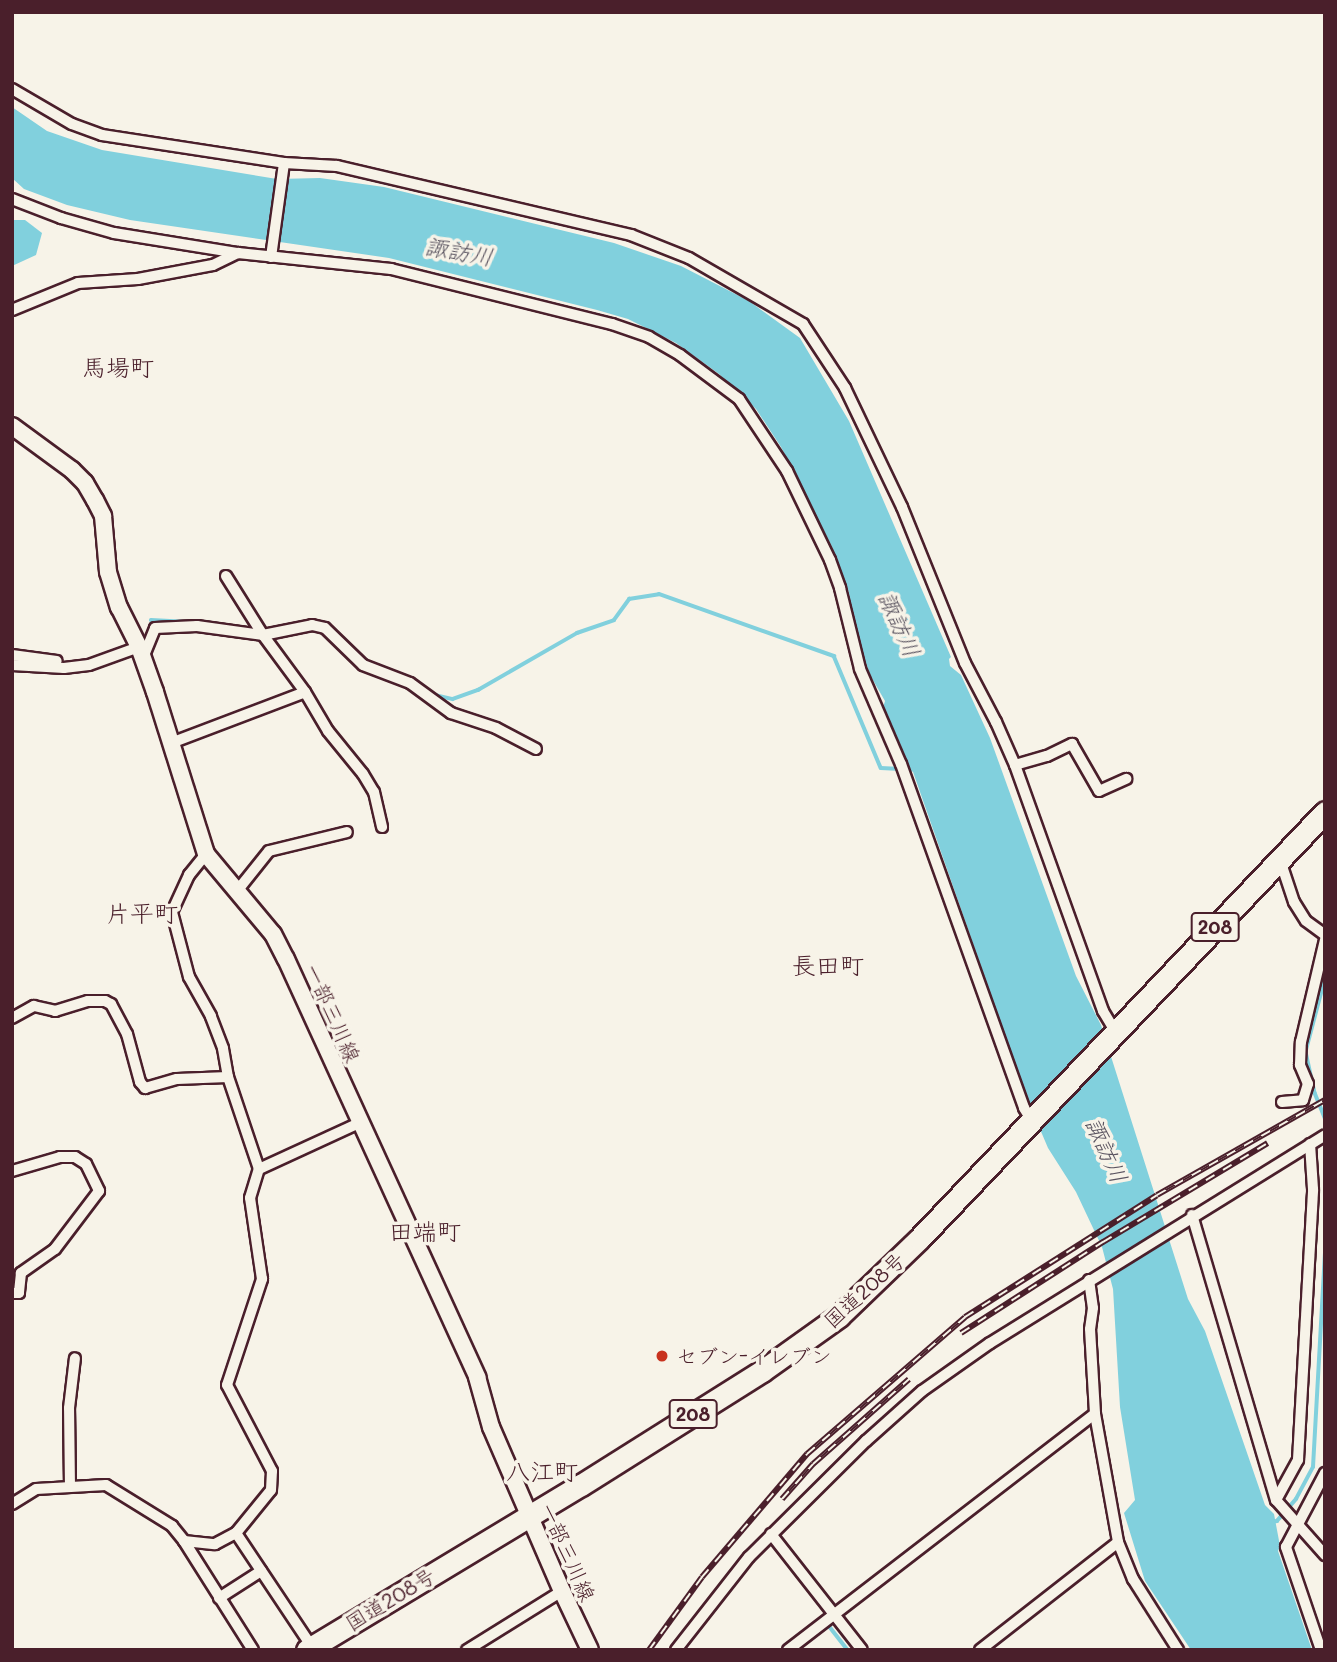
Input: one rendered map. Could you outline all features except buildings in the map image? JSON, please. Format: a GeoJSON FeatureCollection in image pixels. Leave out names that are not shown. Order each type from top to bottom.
{"type":"FeatureCollection","features":[{"type":"Feature","properties":{"kind":"highway","name":"国道208号"},"geometry":{"type":"LineString","coordinates":[[309,1648],[528,1514],[581,1485],[762,1371],[839,1316],[919,1239],[1325,812]]}},
{"type":"Feature","properties":{"kind":"main road","name":"一部三川線"},"geometry":{"type":"LineString","coordinates":[[12,426],[72,470],[85,483],[103,516],[108,572],[119,607],[141,652],[206,854],[273,934],[286,959],[359,1124],[477,1377],[491,1427],[590,1650]]}},
{"type":"Feature","properties":{"kind":"street"},"geometry":{"type":"LineString","coordinates":[[12,89],[72,124],[102,135],[284,163],[337,166],[631,235],[689,258],[773,304],[803,324],[845,388],[902,507],[965,663],[996,722],[1014,765],[1110,1036]]}},
{"type":"Feature","properties":{"kind":"street"},"geometry":{"type":"LineString","coordinates":[[271,257],[284,163]]}},
{"type":"Feature","properties":{"kind":"street"},"geometry":{"type":"LineString","coordinates":[[12,199],[61,218],[114,233],[238,253],[391,269],[612,324],[649,337],[680,355],[739,399],[787,471],[830,560],[840,588],[860,669],[901,764],[1024,1108],[1034,1116]]}},
{"type":"Feature","properties":{"kind":"street"},"geometry":{"type":"LineString","coordinates":[[12,310],[78,283],[138,279],[213,265],[238,253]]}},
{"type":"Feature","properties":{"kind":"street"},"geometry":{"type":"LineString","coordinates":[[226,576],[305,692],[328,731],[374,792],[382,827]]}},
{"type":"Feature","properties":{"kind":"street"},"geometry":{"type":"LineString","coordinates":[[12,665],[75,666],[141,652],[155,628],[197,626],[264,635],[312,625],[325,628],[363,665],[410,683],[452,712],[496,728],[536,749]]}},
{"type":"Feature","properties":{"kind":"street"},"geometry":{"type":"LineString","coordinates":[[12,655],[67,661],[75,666]]}},
{"type":"Feature","properties":{"kind":"street"},"geometry":{"type":"LineString","coordinates":[[171,743],[305,692]]}},
{"type":"Feature","properties":{"kind":"street"},"geometry":{"type":"LineString","coordinates":[[1014,765],[1047,757],[1072,744],[1099,791],[1126,779]]}},
{"type":"Feature","properties":{"kind":"street"},"geometry":{"type":"LineString","coordinates":[[237,891],[269,851],[346,832]]}},
{"type":"Feature","properties":{"kind":"street"},"geometry":{"type":"LineString","coordinates":[[184,1541],[215,1544],[236,1533],[271,1490],[272,1471],[227,1385],[262,1279],[250,1198],[259,1170],[228,1077],[223,1048],[211,1016],[189,977],[172,912],[189,875],[206,854]]}},
{"type":"Feature","properties":{"kind":"street"},"geometry":{"type":"LineString","coordinates":[[1280,860],[1294,902],[1306,920],[1325,935]]}},
{"type":"Feature","properties":{"kind":"street"},"geometry":{"type":"LineString","coordinates":[[1282,1102],[1303,1100],[1308,1084],[1300,1065],[1301,1042],[1325,940]]}},
{"type":"Feature","properties":{"kind":"street"},"geometry":{"type":"LineString","coordinates":[[12,1018],[34,1006],[55,1011],[88,1001],[105,1000],[111,1004],[127,1034],[140,1082],[145,1088],[177,1079],[228,1077]]}},
{"type":"Feature","properties":{"kind":"street"},"geometry":{"type":"LineString","coordinates":[[259,1170],[359,1124]]}},
{"type":"Feature","properties":{"kind":"street"},"geometry":{"type":"LineString","coordinates":[[676,1650],[723,1585],[771,1534],[866,1441],[922,1391],[990,1343],[1089,1280],[1325,1135]]}},
{"type":"Feature","properties":{"kind":"street"},"geometry":{"type":"LineString","coordinates":[[1276,1500],[1298,1460],[1314,1189],[1310,1144]]}},
{"type":"Feature","properties":{"kind":"street"},"geometry":{"type":"LineString","coordinates":[[12,1171],[60,1157],[75,1157],[86,1164],[99,1191],[55,1249],[21,1272],[19,1293],[12,1293]]}},
{"type":"Feature","properties":{"kind":"street"},"geometry":{"type":"LineString","coordinates":[[1192,1215],[1276,1500],[1325,1555]]}},
{"type":"Feature","properties":{"kind":"street"},"geometry":{"type":"LineString","coordinates":[[1089,1280],[1093,1308],[1090,1329],[1095,1413],[1118,1542],[1133,1578],[1174,1648]]}},
{"type":"Feature","properties":{"kind":"street"},"geometry":{"type":"LineString","coordinates":[[70,1487],[69,1408],[75,1358]]}},
{"type":"Feature","properties":{"kind":"street"},"geometry":{"type":"LineString","coordinates":[[788,1650],[1095,1413]]}},
{"type":"Feature","properties":{"kind":"street"},"geometry":{"type":"LineString","coordinates":[[1321,1650],[1286,1547],[1325,1473]]}},
{"type":"Feature","properties":{"kind":"street"},"geometry":{"type":"LineString","coordinates":[[12,1504],[36,1489],[106,1485],[172,1526],[253,1650]]}},
{"type":"Feature","properties":{"kind":"street"},"geometry":{"type":"LineString","coordinates":[[236,1533],[309,1648]]}},
{"type":"Feature","properties":{"kind":"street"},"geometry":{"type":"LineString","coordinates":[[771,1534],[862,1650]]}},
{"type":"Feature","properties":{"kind":"street"},"geometry":{"type":"LineString","coordinates":[[980,1650],[1118,1542]]}},
{"type":"Feature","properties":{"kind":"street"},"geometry":{"type":"LineString","coordinates":[[219,1598],[261,1571]]}},
{"type":"Feature","properties":{"kind":"street"},"geometry":{"type":"LineString","coordinates":[[467,1650],[562,1591]]}},
{"type":"Feature","properties":{"kind":"water","name":"諏訪川"},"geometry":{"type":"Polygon","coordinates":[[[12,107],[47,131],[102,150],[277,179],[320,178],[384,187],[614,243],[681,266],[749,301],[800,338],[849,421],[951,657],[950,666],[961,675],[990,738],[1076,976],[1101,1025],[1188,1299],[1205,1331],[1265,1505],[1274,1514],[1280,1546],[1278,1551],[1312,1650],[1191,1650],[1145,1581],[1124,1513],[1135,1500],[1120,1407],[1113,1289],[1102,1247],[1076,1192],[1048,1148],[1028,1101],[912,769],[907,767],[908,763],[882,711],[885,701],[870,675],[853,625],[849,593],[832,547],[781,447],[756,409],[719,374],[676,343],[628,319],[389,258],[130,220],[67,205],[24,189],[12,178],[12,107]]]}},
{"type":"Feature","properties":{"kind":"water"},"geometry":{"type":"Polygon","coordinates":[[[12,220],[25,220],[42,233],[36,255],[12,266],[12,220]]]}},
{"type":"Feature","properties":{"kind":"waterway"},"geometry":{"type":"LineString","coordinates":[[435,695],[453,699],[478,690],[577,633],[614,620],[629,599],[659,594],[834,656],[881,768],[916,770]]}},
{"type":"Feature","properties":{"kind":"waterway"},"geometry":{"type":"LineString","coordinates":[[151,620],[184,622]]}},
{"type":"Feature","properties":{"kind":"waterway"},"geometry":{"type":"LineString","coordinates":[[326,623],[346,641]]}},
{"type":"Feature","properties":{"kind":"waterway"},"geometry":{"type":"LineString","coordinates":[[1325,980],[1306,1052],[1315,1093],[1325,1118]]}},
{"type":"Feature","properties":{"kind":"waterway"},"geometry":{"type":"LineString","coordinates":[[1271,1522],[1277,1521],[1296,1499],[1313,1467],[1325,1254]]}},
{"type":"Feature","properties":{"kind":"waterway"},"geometry":{"type":"LineString","coordinates":[[830,1627],[848,1650]]}},
{"type":"Feature","properties":{"kind":"railway"},"geometry":{"type":"LineString","coordinates":[[649,1650],[702,1577],[807,1454],[965,1317],[1157,1195],[1325,1100]]}},
{"type":"Feature","properties":{"kind":"railway"},"geometry":{"type":"LineString","coordinates":[[961,1333],[1103,1242],[1268,1143]]}},
{"type":"Feature","properties":{"kind":"railway"},"geometry":{"type":"LineString","coordinates":[[782,1499],[813,1464],[909,1379]]}},
{"type":"Feature","properties":{"kind":"place","name":"セブン-イレブン"},"geometry":{"type":"Point","coordinates":[662,1356]}},
{"type":"Feature","properties":{"kind":"district","name":"馬場町"},"geometry":{"type":"Point","coordinates":[118,367]}},
{"type":"Feature","properties":{"kind":"district","name":"片平町"},"geometry":{"type":"Point","coordinates":[142,913]}},
{"type":"Feature","properties":{"kind":"district","name":"長田町"},"geometry":{"type":"Point","coordinates":[828,965]}},
{"type":"Feature","properties":{"kind":"district","name":"田端町"},"geometry":{"type":"Point","coordinates":[425,1231]}},
{"type":"Feature","properties":{"kind":"district","name":"八江町"},"geometry":{"type":"Point","coordinates":[542,1471]}}]}
